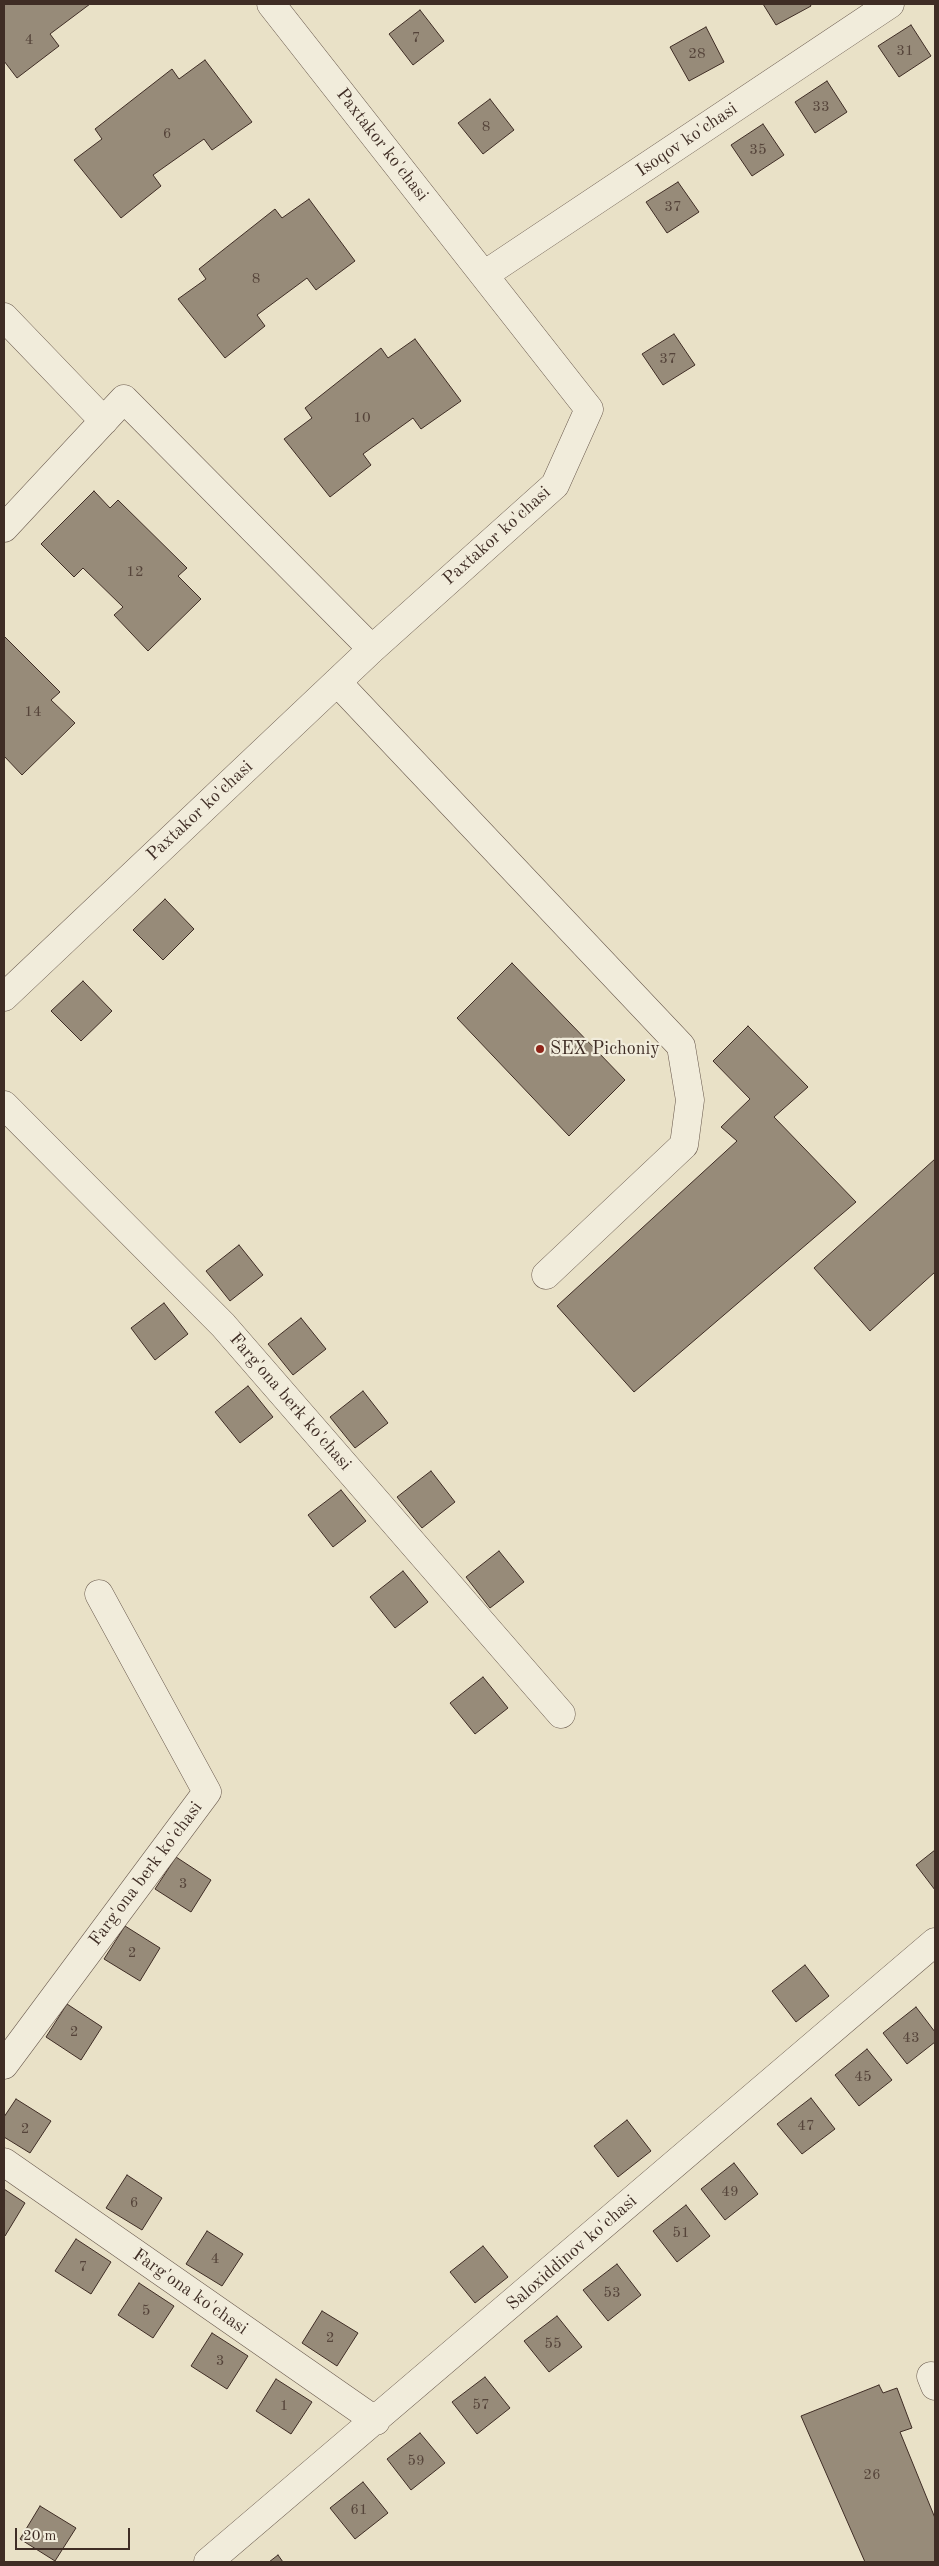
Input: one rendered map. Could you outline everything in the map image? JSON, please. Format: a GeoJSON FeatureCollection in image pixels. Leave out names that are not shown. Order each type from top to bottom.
{"type":"FeatureCollection","features":[{"type":"Feature","properties":{"kind":"street","name":"Paxtakor ko'chasi"},"geometry":{"type":"LineString","coordinates":[[4,997],[372,649],[555,485],[588,408],[271,4]]}},
{"type":"Feature","properties":{"kind":"street","name":"Isoqov ko'chasi"},"geometry":{"type":"LineString","coordinates":[[484,275],[890,4]]}},
{"type":"Feature","properties":{"kind":"street"},"geometry":{"type":"LineString","coordinates":[[4,316],[104,421]]}},
{"type":"Feature","properties":{"kind":"street"},"geometry":{"type":"LineString","coordinates":[[4,528],[124,399],[372,649]]}},
{"type":"Feature","properties":{"kind":"street"},"geometry":{"type":"LineString","coordinates":[[337,682],[681,1046],[690,1100],[684,1145],[546,1275]]}},
{"type":"Feature","properties":{"kind":"street","name":"Farg'ona berk ko'chasi"},"geometry":{"type":"LineString","coordinates":[[4,1105],[222,1325],[561,1714]]}},
{"type":"Feature","properties":{"kind":"street","name":"Farg'ona berk ko'chasi"},"geometry":{"type":"LineString","coordinates":[[4,2065],[207,1792],[99,1594]]}},
{"type":"Feature","properties":{"kind":"street","name":"Saloxiddinov ko'chasi"},"geometry":{"type":"LineString","coordinates":[[208,2562],[376,2421],[935,1942]]}},
{"type":"Feature","properties":{"kind":"street","name":"Farg'ona ko'chasi"},"geometry":{"type":"LineString","coordinates":[[4,2162],[376,2421]]}},
{"type":"Feature","properties":{"kind":"building"},"geometry":{"type":"Polygon","coordinates":[[[4,4],[90,4],[50,34],[59,46],[17,78],[4,61],[4,4]]]}},
{"type":"Feature","properties":{"kind":"building"},"geometry":{"type":"Polygon","coordinates":[[[763,4],[810,4],[811,6],[776,25],[763,4]]]}},
{"type":"Feature","properties":{"kind":"building"},"geometry":{"type":"Polygon","coordinates":[[[420,10],[444,41],[413,65],[389,34],[420,10]]]}},
{"type":"Feature","properties":{"kind":"building"},"geometry":{"type":"Polygon","coordinates":[[[911,25],[931,56],[899,77],[878,46],[911,25]]]}},
{"type":"Feature","properties":{"kind":"building"},"geometry":{"type":"Polygon","coordinates":[[[706,27],[724,62],[689,81],[670,47],[706,27]]]}},
{"type":"Feature","properties":{"kind":"building"},"geometry":{"type":"Polygon","coordinates":[[[205,60],[252,122],[212,150],[204,139],[153,175],[161,186],[121,218],[74,160],[102,139],[95,129],[172,69],[179,79],[205,60]]]}},
{"type":"Feature","properties":{"kind":"building"},"geometry":{"type":"Polygon","coordinates":[[[827,81],[847,112],[815,133],[795,102],[827,81]]]}},
{"type":"Feature","properties":{"kind":"building"},"geometry":{"type":"Polygon","coordinates":[[[490,99],[514,130],[483,154],[458,123],[490,99]]]}},
{"type":"Feature","properties":{"kind":"building"},"geometry":{"type":"Polygon","coordinates":[[[763,124],[784,155],[752,176],[731,145],[763,124]]]}},
{"type":"Feature","properties":{"kind":"building"},"geometry":{"type":"Polygon","coordinates":[[[678,182],[699,212],[667,233],[646,202],[678,182]]]}},
{"type":"Feature","properties":{"kind":"building"},"geometry":{"type":"Polygon","coordinates":[[[309,199],[355,261],[316,290],[307,278],[257,315],[265,326],[225,358],[178,299],[206,279],[199,269],[275,209],[282,218],[309,199]]]}},
{"type":"Feature","properties":{"kind":"building"},"geometry":{"type":"Polygon","coordinates":[[[674,334],[695,365],[663,385],[642,354],[674,334]]]}},
{"type":"Feature","properties":{"kind":"building"},"geometry":{"type":"Polygon","coordinates":[[[415,339],[461,401],[421,429],[413,418],[363,454],[371,465],[330,497],[284,439],[312,418],[305,408],[381,348],[388,358],[415,339]]]}},
{"type":"Feature","properties":{"kind":"building"},"geometry":{"type":"Polygon","coordinates":[[[94,491],[110,508],[118,500],[187,568],[178,576],[201,599],[148,651],[114,615],[123,607],[83,568],[74,577],[41,544],[94,491]]]}},
{"type":"Feature","properties":{"kind":"building"},"geometry":{"type":"Polygon","coordinates":[[[4,636],[60,692],[51,700],[75,723],[22,775],[4,756],[4,636]]]}},
{"type":"Feature","properties":{"kind":"building"},"geometry":{"type":"Polygon","coordinates":[[[165,899],[194,929],[163,960],[133,930],[165,899]]]}},
{"type":"Feature","properties":{"kind":"building","name":"SEX Pichoniy"},"geometry":{"type":"Polygon","coordinates":[[[512,963],[625,1080],[569,1136],[457,1018],[512,963]]]}},
{"type":"Feature","properties":{"kind":"building"},"geometry":{"type":"Polygon","coordinates":[[[83,981],[112,1011],[81,1041],[51,1011],[83,981]]]}},
{"type":"Feature","properties":{"kind":"building"},"geometry":{"type":"Polygon","coordinates":[[[748,1026],[808,1087],[774,1117],[856,1202],[634,1392],[557,1306],[737,1141],[721,1127],[750,1099],[713,1061],[748,1026]]]}},
{"type":"Feature","properties":{"kind":"building"},"geometry":{"type":"Polygon","coordinates":[[[935,1159],[935,1272],[870,1331],[814,1268],[935,1159]]]}},
{"type":"Feature","properties":{"kind":"building"},"geometry":{"type":"Polygon","coordinates":[[[239,1245],[263,1275],[230,1301],[206,1271],[239,1245]]]}},
{"type":"Feature","properties":{"kind":"building"},"geometry":{"type":"Polygon","coordinates":[[[164,1303],[188,1334],[155,1360],[131,1328],[164,1303]]]}},
{"type":"Feature","properties":{"kind":"building"},"geometry":{"type":"Polygon","coordinates":[[[301,1318],[326,1349],[293,1375],[268,1344],[301,1318]]]}},
{"type":"Feature","properties":{"kind":"building"},"geometry":{"type":"Polygon","coordinates":[[[248,1386],[273,1417],[240,1443],[215,1412],[248,1386]]]}},
{"type":"Feature","properties":{"kind":"building"},"geometry":{"type":"Polygon","coordinates":[[[363,1391],[388,1423],[355,1448],[330,1417],[363,1391]]]}},
{"type":"Feature","properties":{"kind":"building"},"geometry":{"type":"Polygon","coordinates":[[[431,1471],[455,1502],[422,1528],[397,1497],[431,1471]]]}},
{"type":"Feature","properties":{"kind":"building"},"geometry":{"type":"Polygon","coordinates":[[[341,1490],[366,1521],[333,1547],[308,1515],[341,1490]]]}},
{"type":"Feature","properties":{"kind":"building"},"geometry":{"type":"Polygon","coordinates":[[[499,1551],[524,1582],[490,1608],[466,1577],[499,1551]]]}},
{"type":"Feature","properties":{"kind":"building"},"geometry":{"type":"Polygon","coordinates":[[[403,1571],[428,1602],[395,1628],[370,1597],[403,1571]]]}},
{"type":"Feature","properties":{"kind":"building"},"geometry":{"type":"Polygon","coordinates":[[[483,1677],[508,1708],[475,1734],[450,1703],[483,1677]]]}},
{"type":"Feature","properties":{"kind":"building"},"geometry":{"type":"Polygon","coordinates":[[[935,1850],[935,1890],[916,1865],[935,1850]]]}},
{"type":"Feature","properties":{"kind":"building"},"geometry":{"type":"Polygon","coordinates":[[[176,1857],[211,1880],[191,1912],[155,1889],[176,1857]]]}},
{"type":"Feature","properties":{"kind":"building"},"geometry":{"type":"Polygon","coordinates":[[[125,1926],[160,1948],[140,1981],[104,1959],[125,1926]]]}},
{"type":"Feature","properties":{"kind":"building"},"geometry":{"type":"Polygon","coordinates":[[[805,1965],[829,1996],[796,2022],[772,1991],[805,1965]]]}},
{"type":"Feature","properties":{"kind":"building"},"geometry":{"type":"Polygon","coordinates":[[[67,2004],[102,2027],[81,2060],[46,2037],[67,2004]]]}},
{"type":"Feature","properties":{"kind":"building"},"geometry":{"type":"Polygon","coordinates":[[[916,2007],[935,2032],[935,2042],[907,2064],[883,2033],[916,2007]]]}},
{"type":"Feature","properties":{"kind":"building"},"geometry":{"type":"Polygon","coordinates":[[[867,2049],[892,2080],[859,2106],[835,2075],[867,2049]]]}},
{"type":"Feature","properties":{"kind":"building"},"geometry":{"type":"Polygon","coordinates":[[[811,2098],[835,2129],[802,2154],[777,2124],[811,2098]]]}},
{"type":"Feature","properties":{"kind":"building"},"geometry":{"type":"Polygon","coordinates":[[[16,2099],[51,2121],[30,2153],[4,2137],[4,2117],[16,2099]]]}},
{"type":"Feature","properties":{"kind":"building"},"geometry":{"type":"Polygon","coordinates":[[[627,2120],[651,2151],[618,2177],[594,2146],[627,2120]]]}},
{"type":"Feature","properties":{"kind":"building"},"geometry":{"type":"Polygon","coordinates":[[[734,2163],[758,2194],[725,2220],[701,2189],[734,2163]]]}},
{"type":"Feature","properties":{"kind":"building"},"geometry":{"type":"Polygon","coordinates":[[[127,2175],[162,2198],[142,2230],[106,2208],[127,2175]]]}},
{"type":"Feature","properties":{"kind":"building"},"geometry":{"type":"Polygon","coordinates":[[[4,2189],[25,2203],[5,2236],[4,2235],[4,2189]]]}},
{"type":"Feature","properties":{"kind":"building"},"geometry":{"type":"Polygon","coordinates":[[[686,2205],[710,2236],[677,2262],[653,2231],[686,2205]]]}},
{"type":"Feature","properties":{"kind":"building"},"geometry":{"type":"Polygon","coordinates":[[[207,2231],[243,2254],[222,2286],[186,2264],[207,2231]]]}},
{"type":"Feature","properties":{"kind":"building"},"geometry":{"type":"Polygon","coordinates":[[[76,2239],[111,2262],[91,2294],[55,2271],[76,2239]]]}},
{"type":"Feature","properties":{"kind":"building"},"geometry":{"type":"Polygon","coordinates":[[[483,2246],[508,2277],[475,2303],[450,2272],[483,2246]]]}},
{"type":"Feature","properties":{"kind":"building"},"geometry":{"type":"Polygon","coordinates":[[[617,2264],[641,2295],[608,2321],[583,2290],[617,2264]]]}},
{"type":"Feature","properties":{"kind":"building"},"geometry":{"type":"Polygon","coordinates":[[[139,2283],[174,2306],[153,2338],[118,2315],[139,2283]]]}},
{"type":"Feature","properties":{"kind":"building"},"geometry":{"type":"Polygon","coordinates":[[[322,2311],[358,2333],[337,2366],[302,2343],[322,2311]]]}},
{"type":"Feature","properties":{"kind":"building"},"geometry":{"type":"Polygon","coordinates":[[[557,2316],[582,2347],[549,2372],[524,2341],[557,2316]]]}},
{"type":"Feature","properties":{"kind":"building"},"geometry":{"type":"Polygon","coordinates":[[[212,2333],[248,2356],[227,2389],[191,2366],[212,2333]]]}},
{"type":"Feature","properties":{"kind":"building"},"geometry":{"type":"Polygon","coordinates":[[[485,2377],[510,2408],[477,2434],[452,2402],[485,2377]]]}},
{"type":"Feature","properties":{"kind":"building"},"geometry":{"type":"Polygon","coordinates":[[[276,2379],[312,2402],[291,2434],[256,2411],[276,2379]]]}},
{"type":"Feature","properties":{"kind":"building"},"geometry":{"type":"Polygon","coordinates":[[[879,2385],[883,2393],[897,2388],[912,2428],[900,2432],[935,2518],[935,2562],[865,2562],[801,2416],[879,2385]]]}},
{"type":"Feature","properties":{"kind":"building"},"geometry":{"type":"Polygon","coordinates":[[[420,2433],[445,2463],[411,2490],[387,2459],[420,2433]]]}},
{"type":"Feature","properties":{"kind":"building"},"geometry":{"type":"Polygon","coordinates":[[[363,2482],[388,2513],[355,2539],[330,2508],[363,2482]]]}},
{"type":"Feature","properties":{"kind":"building"},"geometry":{"type":"Polygon","coordinates":[[[40,2506],[76,2528],[55,2561],[20,2539],[40,2506]]]}},
{"type":"Feature","properties":{"kind":"building"},"geometry":{"type":"Polygon","coordinates":[[[278,2555],[283,2562],[269,2562],[278,2555]]]}},
{"type":"Feature","properties":{"kind":"place","name":"SEX Pichoniy"},"geometry":{"type":"Point","coordinates":[540,1049]}}]}
